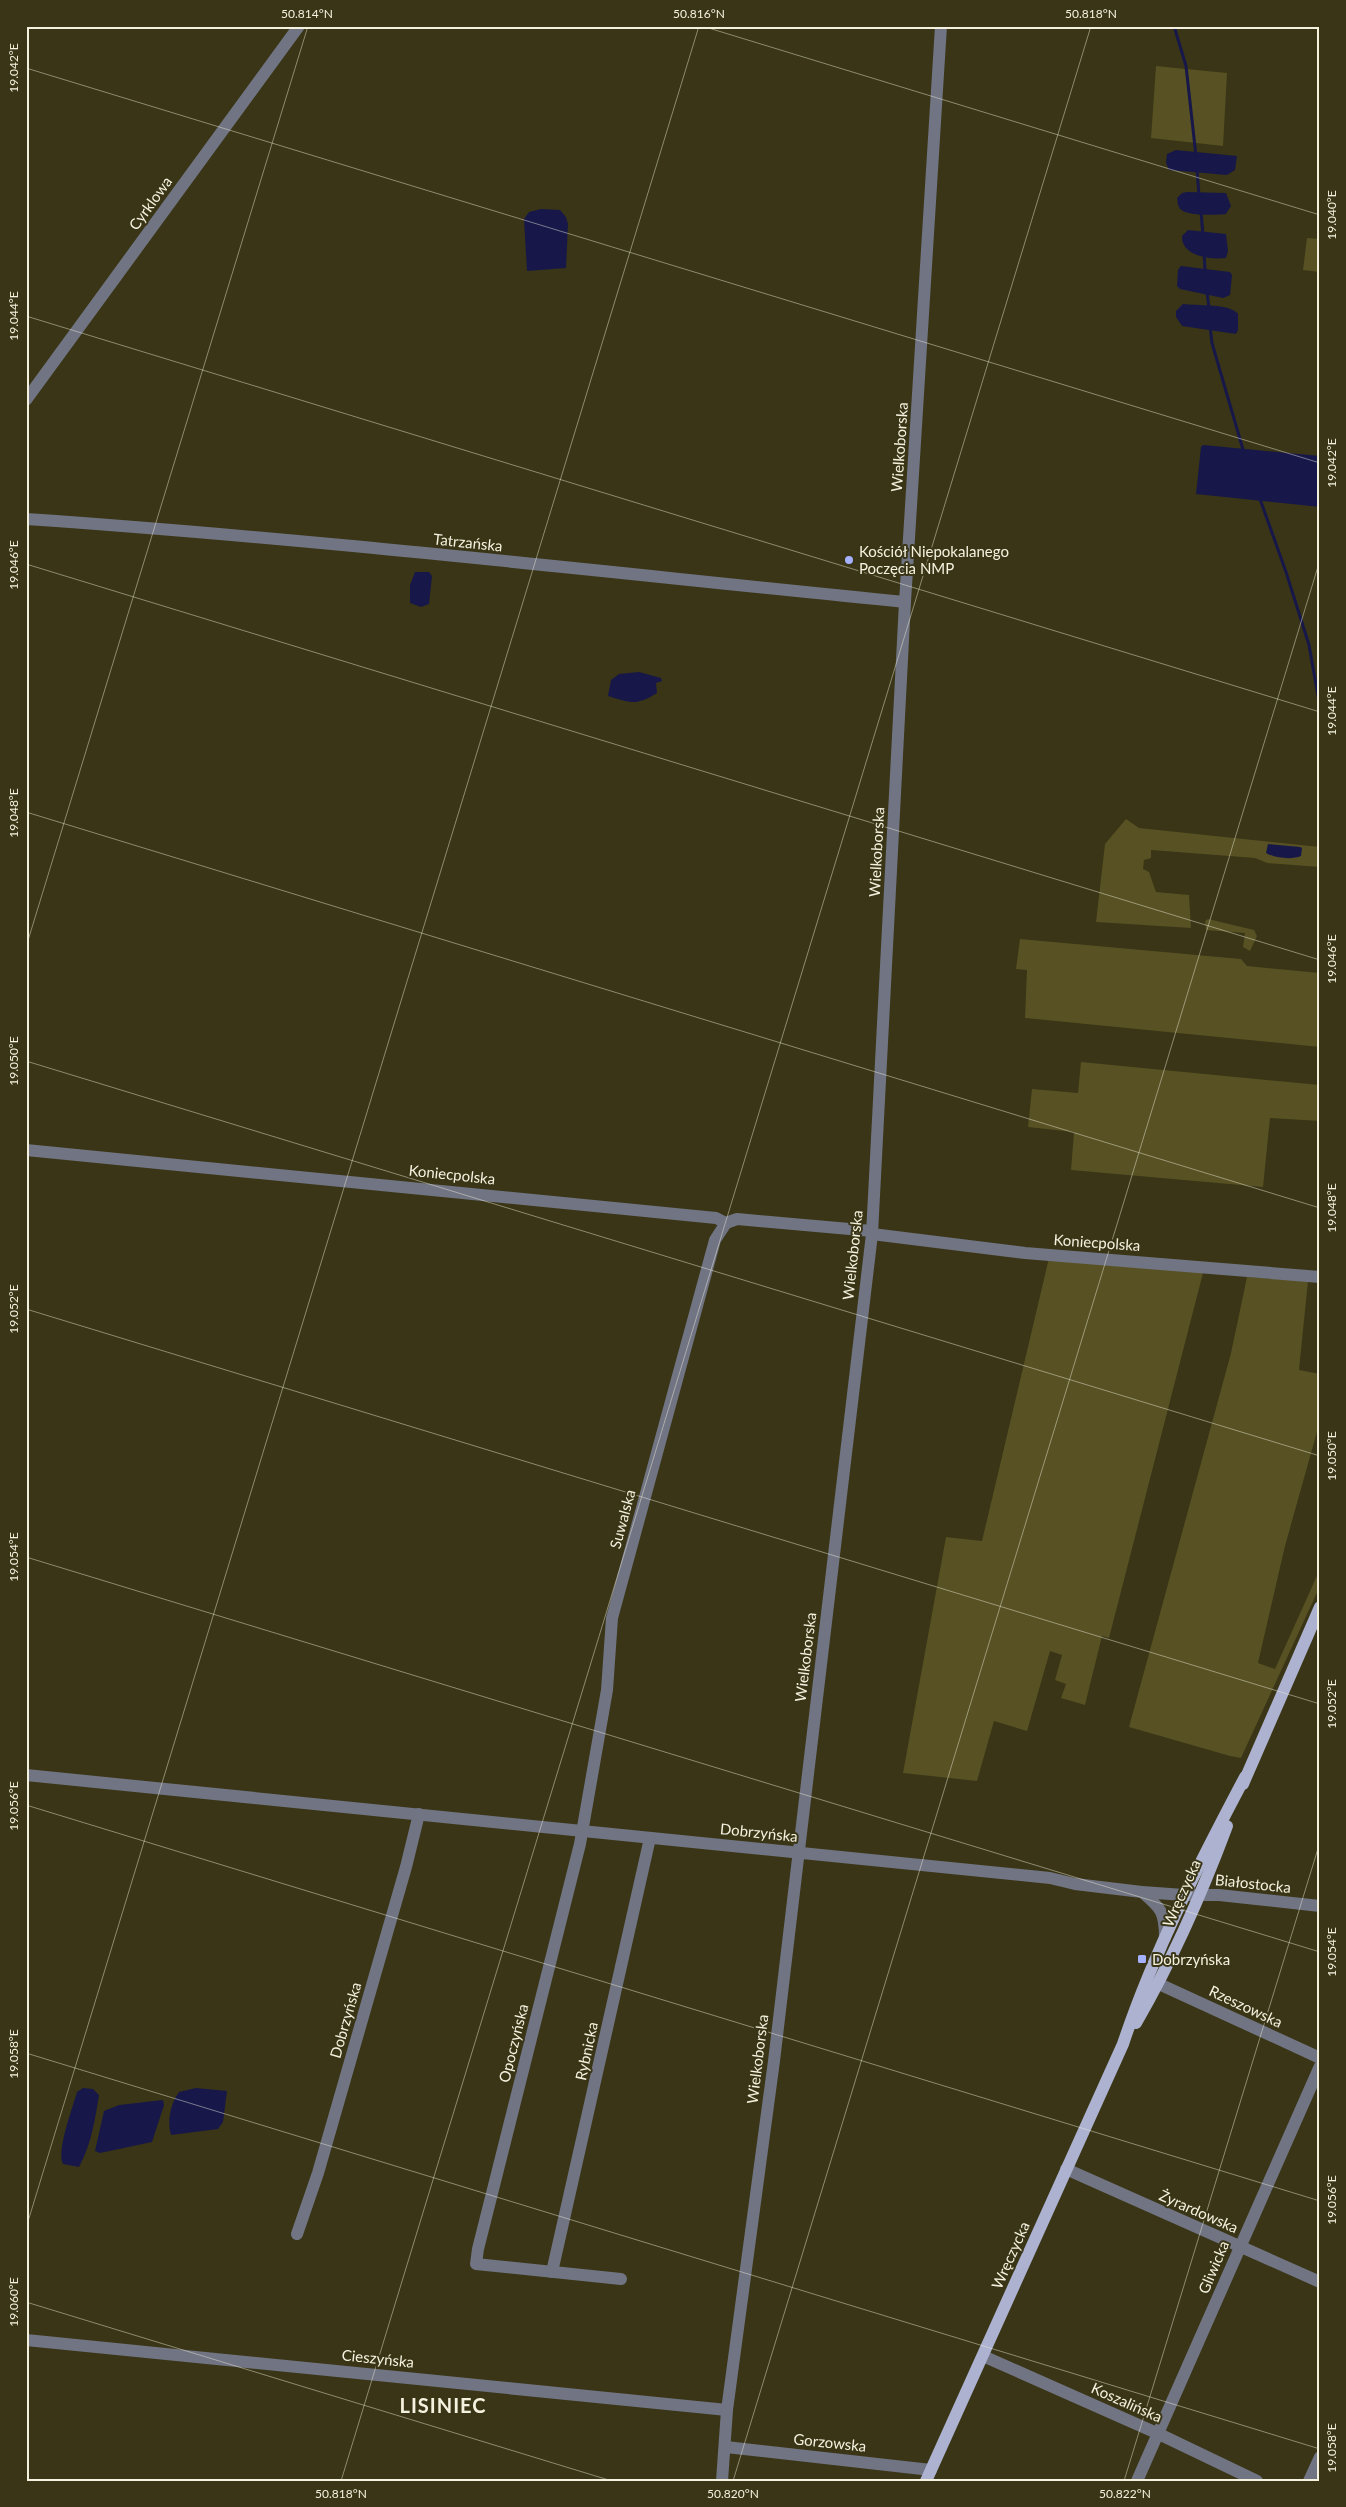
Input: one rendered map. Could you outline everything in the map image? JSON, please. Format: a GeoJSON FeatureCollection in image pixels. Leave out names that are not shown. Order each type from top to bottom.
{"type":"FeatureCollection","features":[{"type":"Feature","properties":{"kind":"main road","name":"Wręczycka"},"geometry":{"type":"LineString","coordinates":[[1123,2044],[1159,1984],[1199,1894],[1245,1777],[1320,1607]]}},
{"type":"Feature","properties":{"kind":"main road","name":"Wręczycka"},"geometry":{"type":"LineString","coordinates":[[929,2475],[1123,2044],[1140,1992],[1184,1895],[1245,1777]]}},
{"type":"Feature","properties":{"kind":"street","name":"Cyrklowa"},"geometry":{"type":"LineString","coordinates":[[26,400],[299,26]]}},
{"type":"Feature","properties":{"kind":"street","name":"Wielkoborska"},"geometry":{"type":"LineString","coordinates":[[722,2481],[726,2447],[727,2410],[773,2070],[797,1852],[872,1233],[905,602],[941,26]]}},
{"type":"Feature","properties":{"kind":"street","name":"Tatrzańska"},"geometry":{"type":"LineString","coordinates":[[26,519],[447,556],[905,602]]}},
{"type":"Feature","properties":{"kind":"street","name":"Koniecpolska"},"geometry":{"type":"LineString","coordinates":[[26,1150],[544,1199],[716,1218],[726,1223],[737,1219],[872,1233],[1024,1253],[1320,1277]]}},
{"type":"Feature","properties":{"kind":"street","name":"Suwalska"},"geometry":{"type":"LineString","coordinates":[[581,1830],[607,1690],[612,1618],[715,1240],[726,1223]]}},
{"type":"Feature","properties":{"kind":"street","name":"Dobrzyńska"},"geometry":{"type":"LineString","coordinates":[[26,1774],[1050,1878],[1070,1883],[1184,1895]]}},
{"type":"Feature","properties":{"kind":"street","name":"Dobrzyńska"},"geometry":{"type":"LineString","coordinates":[[297,2234],[318,2173],[406,1867],[419,1814]]}},
{"type":"Feature","properties":{"kind":"street","name":"Opoczyńska"},"geometry":{"type":"LineString","coordinates":[[552,2272],[476,2264],[478,2249],[580,1844],[581,1830]]}},
{"type":"Feature","properties":{"kind":"street","name":"Rybnicka"},"geometry":{"type":"LineString","coordinates":[[552,2272],[576,2174],[650,1838]]}},
{"type":"Feature","properties":{"kind":"street"},"geometry":{"type":"LineString","coordinates":[[1142,1892],[1158,1905],[1163,1912],[1165,1938]]}},
{"type":"Feature","properties":{"kind":"street","name":"Białostocka"},"geometry":{"type":"LineString","coordinates":[[1184,1895],[1199,1894],[1320,1906]]}},
{"type":"Feature","properties":{"kind":"street"},"geometry":{"type":"LineString","coordinates":[[1184,1895],[1189,1902],[1191,1912]]}},
{"type":"Feature","properties":{"kind":"street","name":"Rzeszowska"},"geometry":{"type":"LineString","coordinates":[[1159,1984],[1320,2058]]}},
{"type":"Feature","properties":{"kind":"street","name":"Gliwicka"},"geometry":{"type":"LineString","coordinates":[[1137,2481],[1320,2066]]}},
{"type":"Feature","properties":{"kind":"street","name":"Żyrardowska"},"geometry":{"type":"LineString","coordinates":[[1066,2169],[1320,2282]]}},
{"type":"Feature","properties":{"kind":"street"},"geometry":{"type":"LineString","coordinates":[[552,2272],[621,2279]]}},
{"type":"Feature","properties":{"kind":"street","name":"Cieszyńska"},"geometry":{"type":"LineString","coordinates":[[26,2340],[727,2410]]}},
{"type":"Feature","properties":{"kind":"street","name":"Koszalińska"},"geometry":{"type":"LineString","coordinates":[[983,2356],[1159,2434],[1257,2481]]}},
{"type":"Feature","properties":{"kind":"street","name":"Gorzowska"},"geometry":{"type":"LineString","coordinates":[[726,2447],[929,2475]]}},
{"type":"Feature","properties":{"kind":"street"},"geometry":{"type":"LineString","coordinates":[[1309,2481],[1320,2457]]}},
{"type":"Feature","properties":{"kind":"shaded area"},"geometry":{"type":"Polygon","coordinates":[[[1156,66],[1227,73],[1223,146],[1151,138],[1156,66]]]}},
{"type":"Feature","properties":{"kind":"shaded area"},"geometry":{"type":"Polygon","coordinates":[[[1176,150],[1237,156],[1235,170],[1227,175],[1169,170],[1166,163],[1167,154],[1176,150]]]}},
{"type":"Feature","properties":{"kind":"shaded area"},"geometry":{"type":"Polygon","coordinates":[[[1182,193],[1226,193],[1231,206],[1226,214],[1193,214],[1182,210],[1178,205],[1177,198],[1182,193]]]}},
{"type":"Feature","properties":{"kind":"shaded area"},"geometry":{"type":"Polygon","coordinates":[[[541,209],[560,210],[566,217],[568,224],[566,268],[527,271],[524,219],[529,212],[541,209]]]}},
{"type":"Feature","properties":{"kind":"shaded area"},"geometry":{"type":"Polygon","coordinates":[[[1188,230],[1226,234],[1228,251],[1226,258],[1205,257],[1191,252],[1183,243],[1182,236],[1188,230]]]}},
{"type":"Feature","properties":{"kind":"shaded area"},"geometry":{"type":"Polygon","coordinates":[[[1307,238],[1320,239],[1320,272],[1303,270],[1307,238]]]}},
{"type":"Feature","properties":{"kind":"shaded area"},"geometry":{"type":"Polygon","coordinates":[[[1181,266],[1230,272],[1232,275],[1230,295],[1223,298],[1180,289],[1177,286],[1178,270],[1181,266]]]}},
{"type":"Feature","properties":{"kind":"shaded area"},"geometry":{"type":"Polygon","coordinates":[[[1183,304],[1234,310],[1238,314],[1238,330],[1236,334],[1182,326],[1176,317],[1176,311],[1183,304]]]}},
{"type":"Feature","properties":{"kind":"shaded area"},"geometry":{"type":"Polygon","coordinates":[[[1203,445],[1320,456],[1320,507],[1196,494],[1201,447],[1203,445]]]}},
{"type":"Feature","properties":{"kind":"shaded area"},"geometry":{"type":"Polygon","coordinates":[[[415,572],[429,572],[432,576],[429,604],[421,607],[410,603],[410,585],[415,572]]]}},
{"type":"Feature","properties":{"kind":"shaded area"},"geometry":{"type":"Polygon","coordinates":[[[639,672],[661,678],[662,681],[656,683],[657,693],[638,702],[608,696],[611,680],[619,674],[639,672]]]}},
{"type":"Feature","properties":{"kind":"shaded area"},"geometry":{"type":"Polygon","coordinates":[[[1126,819],[1139,828],[1320,847],[1320,867],[1267,863],[1255,858],[1151,850],[1151,858],[1144,860],[1143,869],[1149,872],[1156,892],[1189,895],[1191,928],[1096,922],[1105,844],[1126,819]]]}},
{"type":"Feature","properties":{"kind":"shaded area"},"geometry":{"type":"Polygon","coordinates":[[[1268,844],[1300,847],[1302,848],[1301,856],[1288,858],[1270,855],[1266,853],[1268,844]]]}},
{"type":"Feature","properties":{"kind":"shaded area"},"geometry":{"type":"Polygon","coordinates":[[[1208,919],[1254,930],[1257,936],[1250,951],[1243,947],[1245,933],[1206,930],[1205,921],[1208,919]]]}},
{"type":"Feature","properties":{"kind":"shaded area"},"geometry":{"type":"Polygon","coordinates":[[[1020,939],[1241,959],[1247,966],[1320,973],[1320,1047],[1025,1018],[1027,970],[1016,969],[1020,939]]]}},
{"type":"Feature","properties":{"kind":"shaded area"},"geometry":{"type":"Polygon","coordinates":[[[1081,1062],[1320,1085],[1320,1121],[1270,1118],[1263,1187],[1071,1170],[1074,1132],[1028,1127],[1032,1089],[1078,1093],[1081,1062]]]}},
{"type":"Feature","properties":{"kind":"shaded area"},"geometry":{"type":"Polygon","coordinates":[[[1049,1258],[1203,1273],[1109,1638],[1102,1636],[1085,1705],[1061,1698],[1066,1684],[1055,1680],[1062,1655],[1050,1651],[1027,1731],[994,1721],[977,1781],[903,1773],[946,1537],[982,1541],[1049,1258]]]}},
{"type":"Feature","properties":{"kind":"shaded area"},"geometry":{"type":"Polygon","coordinates":[[[1247,1277],[1308,1281],[1299,1370],[1320,1374],[1320,1421],[1285,1546],[1258,1663],[1275,1669],[1320,1569],[1320,1586],[1241,1758],[1129,1727],[1231,1353],[1247,1277]]]}},
{"type":"Feature","properties":{"kind":"shaded area"},"geometry":{"type":"Polygon","coordinates":[[[83,2088],[93,2089],[99,2095],[90,2141],[79,2167],[63,2164],[61,2158],[63,2139],[77,2092],[83,2088]]]}},
{"type":"Feature","properties":{"kind":"shaded area"},"geometry":{"type":"Polygon","coordinates":[[[196,2088],[227,2091],[223,2122],[218,2129],[171,2135],[169,2124],[173,2102],[179,2092],[196,2088]]]}},
{"type":"Feature","properties":{"kind":"shaded area"},"geometry":{"type":"Polygon","coordinates":[[[163,2100],[164,2105],[152,2142],[100,2153],[95,2151],[104,2111],[119,2105],[163,2100]]]}},
{"type":"Feature","properties":{"kind":"waterway"},"geometry":{"type":"LineString","coordinates":[[1174,26],[1186,66],[1196,156]]}},
{"type":"Feature","properties":{"kind":"waterway"},"geometry":{"type":"LineString","coordinates":[[1197,169],[1199,196]]}},
{"type":"Feature","properties":{"kind":"waterway"},"geometry":{"type":"LineString","coordinates":[[1201,212],[1203,235]]}},
{"type":"Feature","properties":{"kind":"waterway"},"geometry":{"type":"LineString","coordinates":[[1204,252],[1205,270]]}},
{"type":"Feature","properties":{"kind":"waterway"},"geometry":{"type":"LineString","coordinates":[[1207,292],[1209,308]]}},
{"type":"Feature","properties":{"kind":"waterway"},"geometry":{"type":"LineString","coordinates":[[1210,326],[1212,343],[1244,453]]}},
{"type":"Feature","properties":{"kind":"waterway"},"geometry":{"type":"LineString","coordinates":[[1260,499],[1309,645],[1320,707]]}},
{"type":"Feature","properties":{"kind":"place","name":"Kościół Niepokalanego Poczęcia NMP"},"geometry":{"type":"Point","coordinates":[849,560]}},
{"type":"Feature","properties":{"kind":"place","name":"Dobrzyńska"},"geometry":{"type":"Point","coordinates":[1142,1959]}},
{"type":"Feature","properties":{"kind":"district","name":"LISINIEC"},"geometry":{"type":"Point","coordinates":[443,2405]}}]}
